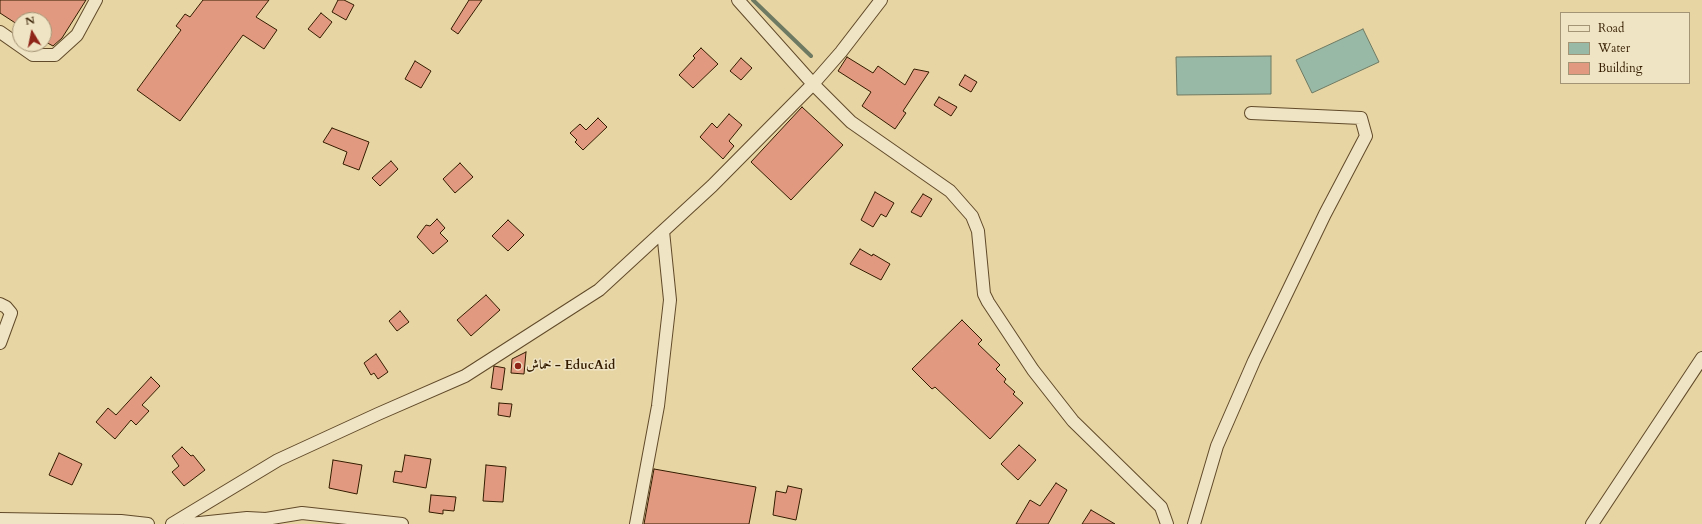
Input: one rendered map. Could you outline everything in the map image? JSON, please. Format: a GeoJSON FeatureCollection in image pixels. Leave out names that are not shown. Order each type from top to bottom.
{"type":"FeatureCollection","features":[{"type":"Feature","properties":{"kind":"street"},"geometry":{"type":"LineString","coordinates":[[0,32],[34,55],[55,55],[77,35],[96,0]]}},
{"type":"Feature","properties":{"kind":"street"},"geometry":{"type":"LineString","coordinates":[[738,0],[813,84],[851,122],[950,191],[972,216],[978,231],[984,294],[988,302],[1033,370],[1073,421],[1162,507],[1167,524]]}},
{"type":"Feature","properties":{"kind":"street"},"geometry":{"type":"LineString","coordinates":[[172,524],[278,460],[465,376],[599,290],[712,186],[813,84],[841,52],[881,0]]}},
{"type":"Feature","properties":{"kind":"street"},"geometry":{"type":"LineString","coordinates":[[1194,524],[1217,446],[1254,361],[1325,214],[1366,136],[1360,118],[1251,113]]}},
{"type":"Feature","properties":{"kind":"street"},"geometry":{"type":"LineString","coordinates":[[636,524],[658,406],[670,300],[663,231]]}},
{"type":"Feature","properties":{"kind":"street"},"geometry":{"type":"LineString","coordinates":[[0,304],[6,307],[10,313],[0,344]]}},
{"type":"Feature","properties":{"kind":"street"},"geometry":{"type":"LineString","coordinates":[[1592,524],[1702,358]]}},
{"type":"Feature","properties":{"kind":"street"},"geometry":{"type":"LineString","coordinates":[[190,524],[247,518],[266,521],[302,513],[402,524]]}},
{"type":"Feature","properties":{"kind":"street"},"geometry":{"type":"LineString","coordinates":[[0,519],[114,521],[148,524]]}},
{"type":"Feature","properties":{"kind":"water"},"geometry":{"type":"Polygon","coordinates":[[[1363,29],[1379,62],[1312,93],[1296,60],[1363,29]]]}},
{"type":"Feature","properties":{"kind":"water"},"geometry":{"type":"Polygon","coordinates":[[[1271,56],[1271,94],[1177,95],[1176,57],[1271,56]]]}},
{"type":"Feature","properties":{"kind":"building"},"geometry":{"type":"Polygon","coordinates":[[[0,0],[86,0],[62,38],[53,46],[52,12],[12,12],[12,21],[0,13],[0,0]]]}},
{"type":"Feature","properties":{"kind":"building"},"geometry":{"type":"Polygon","coordinates":[[[203,0],[269,0],[256,17],[277,30],[264,49],[243,35],[180,121],[137,90],[181,30],[176,26],[185,14],[190,17],[203,0]]]}},
{"type":"Feature","properties":{"kind":"building"},"geometry":{"type":"Polygon","coordinates":[[[338,0],[344,0],[354,5],[346,20],[332,12],[338,0]]]}},
{"type":"Feature","properties":{"kind":"building"},"geometry":{"type":"Polygon","coordinates":[[[469,0],[482,0],[458,34],[451,29],[469,0]]]}},
{"type":"Feature","properties":{"kind":"building"},"geometry":{"type":"Polygon","coordinates":[[[321,13],[332,22],[320,38],[308,29],[321,13]]]}},
{"type":"Feature","properties":{"kind":"building"},"geometry":{"type":"Polygon","coordinates":[[[701,48],[718,64],[693,88],[679,75],[695,58],[693,56],[701,48]]]}},
{"type":"Feature","properties":{"kind":"building"},"geometry":{"type":"Polygon","coordinates":[[[847,57],[873,73],[878,66],[905,85],[914,69],[929,72],[903,111],[906,113],[895,129],[862,106],[871,92],[838,71],[847,57]]]}},
{"type":"Feature","properties":{"kind":"building"},"geometry":{"type":"Polygon","coordinates":[[[741,58],[752,68],[741,80],[730,71],[741,58]]]}},
{"type":"Feature","properties":{"kind":"building"},"geometry":{"type":"Polygon","coordinates":[[[415,61],[431,71],[421,88],[405,79],[415,61]]]}},
{"type":"Feature","properties":{"kind":"building"},"geometry":{"type":"Polygon","coordinates":[[[965,75],[977,82],[971,92],[959,85],[965,75]]]}},
{"type":"Feature","properties":{"kind":"building"},"geometry":{"type":"Polygon","coordinates":[[[939,97],[957,107],[951,116],[934,105],[939,97]]]}},
{"type":"Feature","properties":{"kind":"building"},"geometry":{"type":"Polygon","coordinates":[[[802,107],[843,145],[791,200],[751,162],[802,107]]]}},
{"type":"Feature","properties":{"kind":"building"},"geometry":{"type":"Polygon","coordinates":[[[729,114],[742,125],[729,141],[734,146],[723,159],[700,137],[712,123],[717,128],[729,114]]]}},
{"type":"Feature","properties":{"kind":"building"},"geometry":{"type":"Polygon","coordinates":[[[598,118],[607,127],[583,150],[575,142],[577,140],[570,133],[580,124],[586,130],[598,118]]]}},
{"type":"Feature","properties":{"kind":"building"},"geometry":{"type":"Polygon","coordinates":[[[332,128],[369,142],[359,170],[343,164],[347,152],[323,142],[332,128]]]}},
{"type":"Feature","properties":{"kind":"building"},"geometry":{"type":"Polygon","coordinates":[[[391,161],[398,169],[380,186],[372,178],[391,161]]]}},
{"type":"Feature","properties":{"kind":"building"},"geometry":{"type":"Polygon","coordinates":[[[460,163],[473,177],[455,193],[443,179],[460,163]]]}},
{"type":"Feature","properties":{"kind":"building"},"geometry":{"type":"Polygon","coordinates":[[[875,192],[894,203],[886,217],[881,214],[873,227],[861,220],[875,192]]]}},
{"type":"Feature","properties":{"kind":"building"},"geometry":{"type":"Polygon","coordinates":[[[923,194],[932,199],[921,217],[911,212],[923,194]]]}},
{"type":"Feature","properties":{"kind":"building"},"geometry":{"type":"Polygon","coordinates":[[[437,219],[445,228],[440,233],[448,241],[433,254],[417,237],[426,225],[430,226],[437,219]]]}},
{"type":"Feature","properties":{"kind":"building"},"geometry":{"type":"Polygon","coordinates":[[[508,220],[524,235],[508,251],[492,236],[508,220]]]}},
{"type":"Feature","properties":{"kind":"building"},"geometry":{"type":"Polygon","coordinates":[[[860,249],[872,256],[873,254],[890,264],[881,280],[850,264],[860,249]]]}},
{"type":"Feature","properties":{"kind":"building"},"geometry":{"type":"Polygon","coordinates":[[[486,295],[500,310],[471,336],[457,320],[486,295]]]}},
{"type":"Feature","properties":{"kind":"building"},"geometry":{"type":"Polygon","coordinates":[[[400,311],[409,322],[397,331],[389,321],[400,311]]]}},
{"type":"Feature","properties":{"kind":"building"},"geometry":{"type":"Polygon","coordinates":[[[962,320],[982,340],[978,344],[1000,365],[996,369],[1006,379],[1004,382],[1015,392],[1013,394],[1023,403],[990,439],[935,387],[932,389],[912,369],[962,320]]]}},
{"type":"Feature","properties":{"kind":"building","name":"خماش - EducAid"},"geometry":{"type":"Polygon","coordinates":[[[526,352],[524,374],[511,373],[512,359],[526,352]]]}},
{"type":"Feature","properties":{"kind":"building"},"geometry":{"type":"Polygon","coordinates":[[[376,354],[388,372],[378,379],[374,373],[371,375],[364,363],[376,354]]]}},
{"type":"Feature","properties":{"kind":"building"},"geometry":{"type":"Polygon","coordinates":[[[494,366],[505,368],[502,390],[491,388],[494,366]]]}},
{"type":"Feature","properties":{"kind":"building"},"geometry":{"type":"Polygon","coordinates":[[[151,377],[160,386],[142,405],[149,411],[136,425],[131,420],[115,439],[96,422],[108,408],[116,415],[151,377]]]}},
{"type":"Feature","properties":{"kind":"building"},"geometry":{"type":"Polygon","coordinates":[[[499,403],[512,404],[510,417],[498,415],[499,403]]]}},
{"type":"Feature","properties":{"kind":"building"},"geometry":{"type":"Polygon","coordinates":[[[1019,445],[1036,460],[1018,480],[1001,464],[1019,445]]]}},
{"type":"Feature","properties":{"kind":"building"},"geometry":{"type":"Polygon","coordinates":[[[182,447],[191,456],[193,455],[205,470],[184,486],[172,472],[179,466],[172,456],[182,447]]]}},
{"type":"Feature","properties":{"kind":"building"},"geometry":{"type":"Polygon","coordinates":[[[59,453],[82,464],[72,485],[49,475],[59,453]]]}},
{"type":"Feature","properties":{"kind":"building"},"geometry":{"type":"Polygon","coordinates":[[[405,455],[431,459],[426,488],[393,482],[395,471],[402,472],[405,455]]]}},
{"type":"Feature","properties":{"kind":"building"},"geometry":{"type":"Polygon","coordinates":[[[333,460],[362,465],[357,494],[329,488],[333,460]]]}},
{"type":"Feature","properties":{"kind":"building"},"geometry":{"type":"Polygon","coordinates":[[[486,465],[506,467],[503,502],[483,501],[486,465]]]}},
{"type":"Feature","properties":{"kind":"building"},"geometry":{"type":"Polygon","coordinates":[[[654,469],[756,487],[749,524],[644,524],[654,469]]]}},
{"type":"Feature","properties":{"kind":"building"},"geometry":{"type":"Polygon","coordinates":[[[1056,483],[1067,490],[1048,524],[1016,524],[1030,500],[1040,506],[1056,483]]]}},
{"type":"Feature","properties":{"kind":"building"},"geometry":{"type":"Polygon","coordinates":[[[788,486],[802,489],[796,520],[773,515],[776,491],[786,493],[788,486]]]}},
{"type":"Feature","properties":{"kind":"building"},"geometry":{"type":"Polygon","coordinates":[[[431,495],[456,497],[454,511],[443,510],[443,514],[429,512],[431,495]]]}},
{"type":"Feature","properties":{"kind":"building"},"geometry":{"type":"Polygon","coordinates":[[[1091,510],[1115,524],[1082,524],[1091,510]]]}},
{"type":"Feature","properties":{"kind":"waterway"},"geometry":{"type":"LineString","coordinates":[[753,0],[811,56]]}},
{"type":"Feature","properties":{"kind":"place","name":"خماش - EducAid"},"geometry":{"type":"Point","coordinates":[518,366]}}]}
